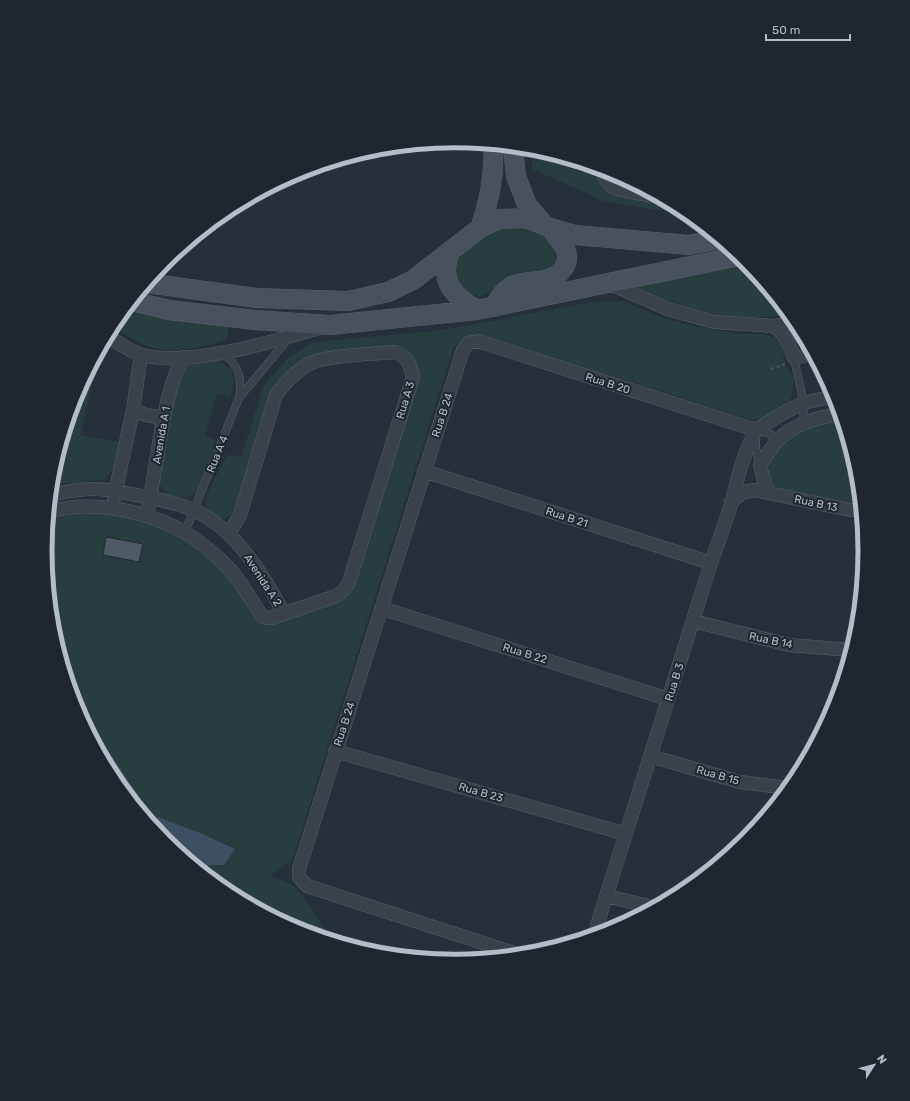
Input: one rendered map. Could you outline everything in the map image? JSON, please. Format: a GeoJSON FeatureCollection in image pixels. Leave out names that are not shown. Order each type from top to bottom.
{"type":"FeatureCollection","features":[{"type":"Feature","properties":{"kind":"street"},"geometry":{"type":"LineString","coordinates":[[480,228],[488,205],[493,178],[492,149]]}},
{"type":"Feature","properties":{"kind":"street"},"geometry":{"type":"LineString","coordinates":[[486,309],[500,295],[512,286],[547,280],[556,276],[563,270],[566,260],[565,249],[528,204],[516,176],[514,152]]}},
{"type":"Feature","properties":{"kind":"street"},"geometry":{"type":"LineString","coordinates":[[603,176],[614,188],[642,194]]}},
{"type":"Feature","properties":{"kind":"street"},"geometry":{"type":"LineString","coordinates":[[153,284],[257,298],[348,301],[388,292],[413,280],[480,228],[500,219],[526,218],[547,227],[575,235],[689,245],[712,240]]}},
{"type":"Feature","properties":{"kind":"street"},"geometry":{"type":"LineString","coordinates":[[450,251],[446,269],[448,283],[455,295],[486,309]]}},
{"type":"Feature","properties":{"kind":"street"},"geometry":{"type":"LineString","coordinates":[[137,302],[169,310],[255,320],[330,325],[486,309],[731,258]]}},
{"type":"Feature","properties":{"kind":"street"},"geometry":{"type":"LineString","coordinates":[[608,283],[668,309],[714,322],[774,326],[788,324]]}},
{"type":"Feature","properties":{"kind":"street"},"geometry":{"type":"LineString","coordinates":[[112,339],[141,355],[183,357],[219,353],[289,337],[330,325]]}},
{"type":"Feature","properties":{"kind":"street"},"geometry":{"type":"LineString","coordinates":[[774,326],[784,334],[794,358],[807,355]]}},
{"type":"Feature","properties":{"kind":"street","name":"Rua B 20"},"geometry":{"type":"LineString","coordinates":[[462,350],[468,343],[478,341],[756,430]]}},
{"type":"Feature","properties":{"kind":"street","name":"Rua B 24"},"geometry":{"type":"LineString","coordinates":[[462,350],[299,869],[300,877],[307,886],[506,950]]}},
{"type":"Feature","properties":{"kind":"street","name":"Rua A 3"},"geometry":{"type":"LineString","coordinates":[[229,534],[240,515],[276,395],[289,378],[308,364],[330,359],[395,352],[404,357],[411,366],[413,377],[349,582],[344,590],[336,596],[284,614]]}},
{"type":"Feature","properties":{"kind":"street"},"geometry":{"type":"LineString","coordinates":[[112,509],[133,410],[141,355]]}},
{"type":"Feature","properties":{"kind":"street","name":"Avenida A 1"},"geometry":{"type":"LineString","coordinates":[[146,516],[163,418],[176,369],[183,357]]}},
{"type":"Feature","properties":{"kind":"street"},"geometry":{"type":"LineString","coordinates":[[756,430],[803,403],[828,398]]}},
{"type":"Feature","properties":{"kind":"street"},"geometry":{"type":"LineString","coordinates":[[133,410],[146,415],[163,418]]}},
{"type":"Feature","properties":{"kind":"street"},"geometry":{"type":"LineString","coordinates":[[770,493],[765,485],[760,465],[778,440],[803,423],[834,414]]}},
{"type":"Feature","properties":{"kind":"street","name":"Rua B 3"},"geometry":{"type":"LineString","coordinates":[[596,928],[740,470],[750,441],[756,430]]}},
{"type":"Feature","properties":{"kind":"street","name":"Rua B 21"},"geometry":{"type":"LineString","coordinates":[[424,471],[711,563]]}},
{"type":"Feature","properties":{"kind":"street","name":"Avenida A 2"},"geometry":{"type":"LineString","coordinates":[[54,511],[82,507],[112,509],[146,516],[185,532],[224,562],[241,582],[262,616],[271,618],[284,614],[263,576],[245,552],[229,534],[194,510],[150,497],[116,491],[92,489],[56,494]]}},
{"type":"Feature","properties":{"kind":"street","name":"Rua B 13"},"geometry":{"type":"LineString","coordinates":[[731,502],[739,495],[754,490],[856,510]]}},
{"type":"Feature","properties":{"kind":"street","name":"Rua B 22"},"geometry":{"type":"LineString","coordinates":[[381,608],[668,699]]}},
{"type":"Feature","properties":{"kind":"street","name":"Rua B 14"},"geometry":{"type":"LineString","coordinates":[[692,621],[789,645],[845,650]]}},
{"type":"Feature","properties":{"kind":"street","name":"Rua B 23"},"geometry":{"type":"LineString","coordinates":[[335,751],[626,834]]}},
{"type":"Feature","properties":{"kind":"street","name":"Rua B 15"},"geometry":{"type":"LineString","coordinates":[[650,756],[740,782],[781,787]]}},
{"type":"Feature","properties":{"kind":"street"},"geometry":{"type":"LineString","coordinates":[[606,896],[646,905]]}},
{"type":"Feature","properties":{"kind":"lane","name":"Rua A 4"},"geometry":{"type":"LineString","coordinates":[[239,398],[289,337]]}},
{"type":"Feature","properties":{"kind":"lane","name":"Rua A 4"},"geometry":{"type":"LineString","coordinates":[[185,532],[239,398],[241,384],[237,368],[229,359],[219,353]]}},
{"type":"Feature","properties":{"kind":"lane"},"geometry":{"type":"LineString","coordinates":[[794,358],[803,403],[803,423]]}},
{"type":"Feature","properties":{"kind":"lane"},"geometry":{"type":"LineString","coordinates":[[760,465],[756,448],[756,430],[770,434],[778,440]]}},
{"type":"Feature","properties":{"kind":"green space"},"geometry":{"type":"Polygon","coordinates":[[[531,155],[559,161],[593,172],[594,177],[601,185],[611,191],[655,201],[675,213],[603,201],[532,169],[531,155]]]}},
{"type":"Feature","properties":{"kind":"green space"},"geometry":{"type":"Polygon","coordinates":[[[518,223],[546,234],[555,249],[555,260],[550,269],[502,285],[479,297],[467,292],[455,278],[456,260],[475,235],[518,223]]]}},
{"type":"Feature","properties":{"kind":"green space"},"geometry":{"type":"Polygon","coordinates":[[[737,263],[758,285],[782,315],[768,317],[727,316],[670,301],[632,285],[737,263]]]}},
{"type":"Feature","properties":{"kind":"green space"},"geometry":{"type":"Polygon","coordinates":[[[623,301],[660,317],[698,327],[739,334],[764,334],[776,339],[782,347],[785,364],[794,379],[789,401],[764,418],[752,420],[483,335],[462,340],[453,349],[292,861],[270,876],[290,883],[303,896],[328,933],[301,923],[253,900],[231,886],[204,865],[224,865],[234,848],[159,817],[155,820],[135,796],[106,752],[83,705],[73,680],[60,629],[55,603],[53,577],[53,519],[74,514],[91,513],[125,515],[171,529],[221,566],[247,603],[254,617],[264,620],[337,599],[418,376],[400,347],[393,345],[309,357],[301,362],[272,394],[234,512],[226,517],[219,518],[208,510],[205,500],[210,487],[227,455],[241,456],[264,385],[290,356],[313,342],[443,330],[592,302],[623,301]]]}},
{"type":"Feature","properties":{"kind":"green space"},"geometry":{"type":"Polygon","coordinates":[[[134,306],[226,324],[229,333],[223,341],[204,346],[176,350],[152,348],[118,330],[134,306]]]}},
{"type":"Feature","properties":{"kind":"green space"},"geometry":{"type":"Polygon","coordinates":[[[210,359],[229,368],[234,376],[234,382],[230,397],[217,394],[205,436],[215,439],[202,482],[195,493],[184,497],[176,497],[170,495],[158,482],[176,378],[186,365],[210,359]]]}},
{"type":"Feature","properties":{"kind":"green space"},"geometry":{"type":"Polygon","coordinates":[[[96,369],[81,435],[119,442],[113,469],[105,478],[101,480],[58,484],[73,421],[96,369]]]}},
{"type":"Feature","properties":{"kind":"green space"},"geometry":{"type":"Polygon","coordinates":[[[837,421],[850,472],[855,503],[837,501],[777,488],[770,480],[768,472],[770,463],[782,445],[799,431],[818,424],[837,421]]]}},
{"type":"Feature","properties":{"kind":"water"},"geometry":{"type":"Polygon","coordinates":[[[158,817],[203,834],[235,849],[224,865],[204,865],[189,853],[155,819],[158,817]]]}},
{"type":"Feature","properties":{"kind":"building"},"geometry":{"type":"Polygon","coordinates":[[[106,537],[143,544],[139,562],[103,555],[106,537]]]}},
{"type":"Feature","properties":{"kind":"waterway"},"geometry":{"type":"LineString","coordinates":[[103,747],[141,803]]}}]}
